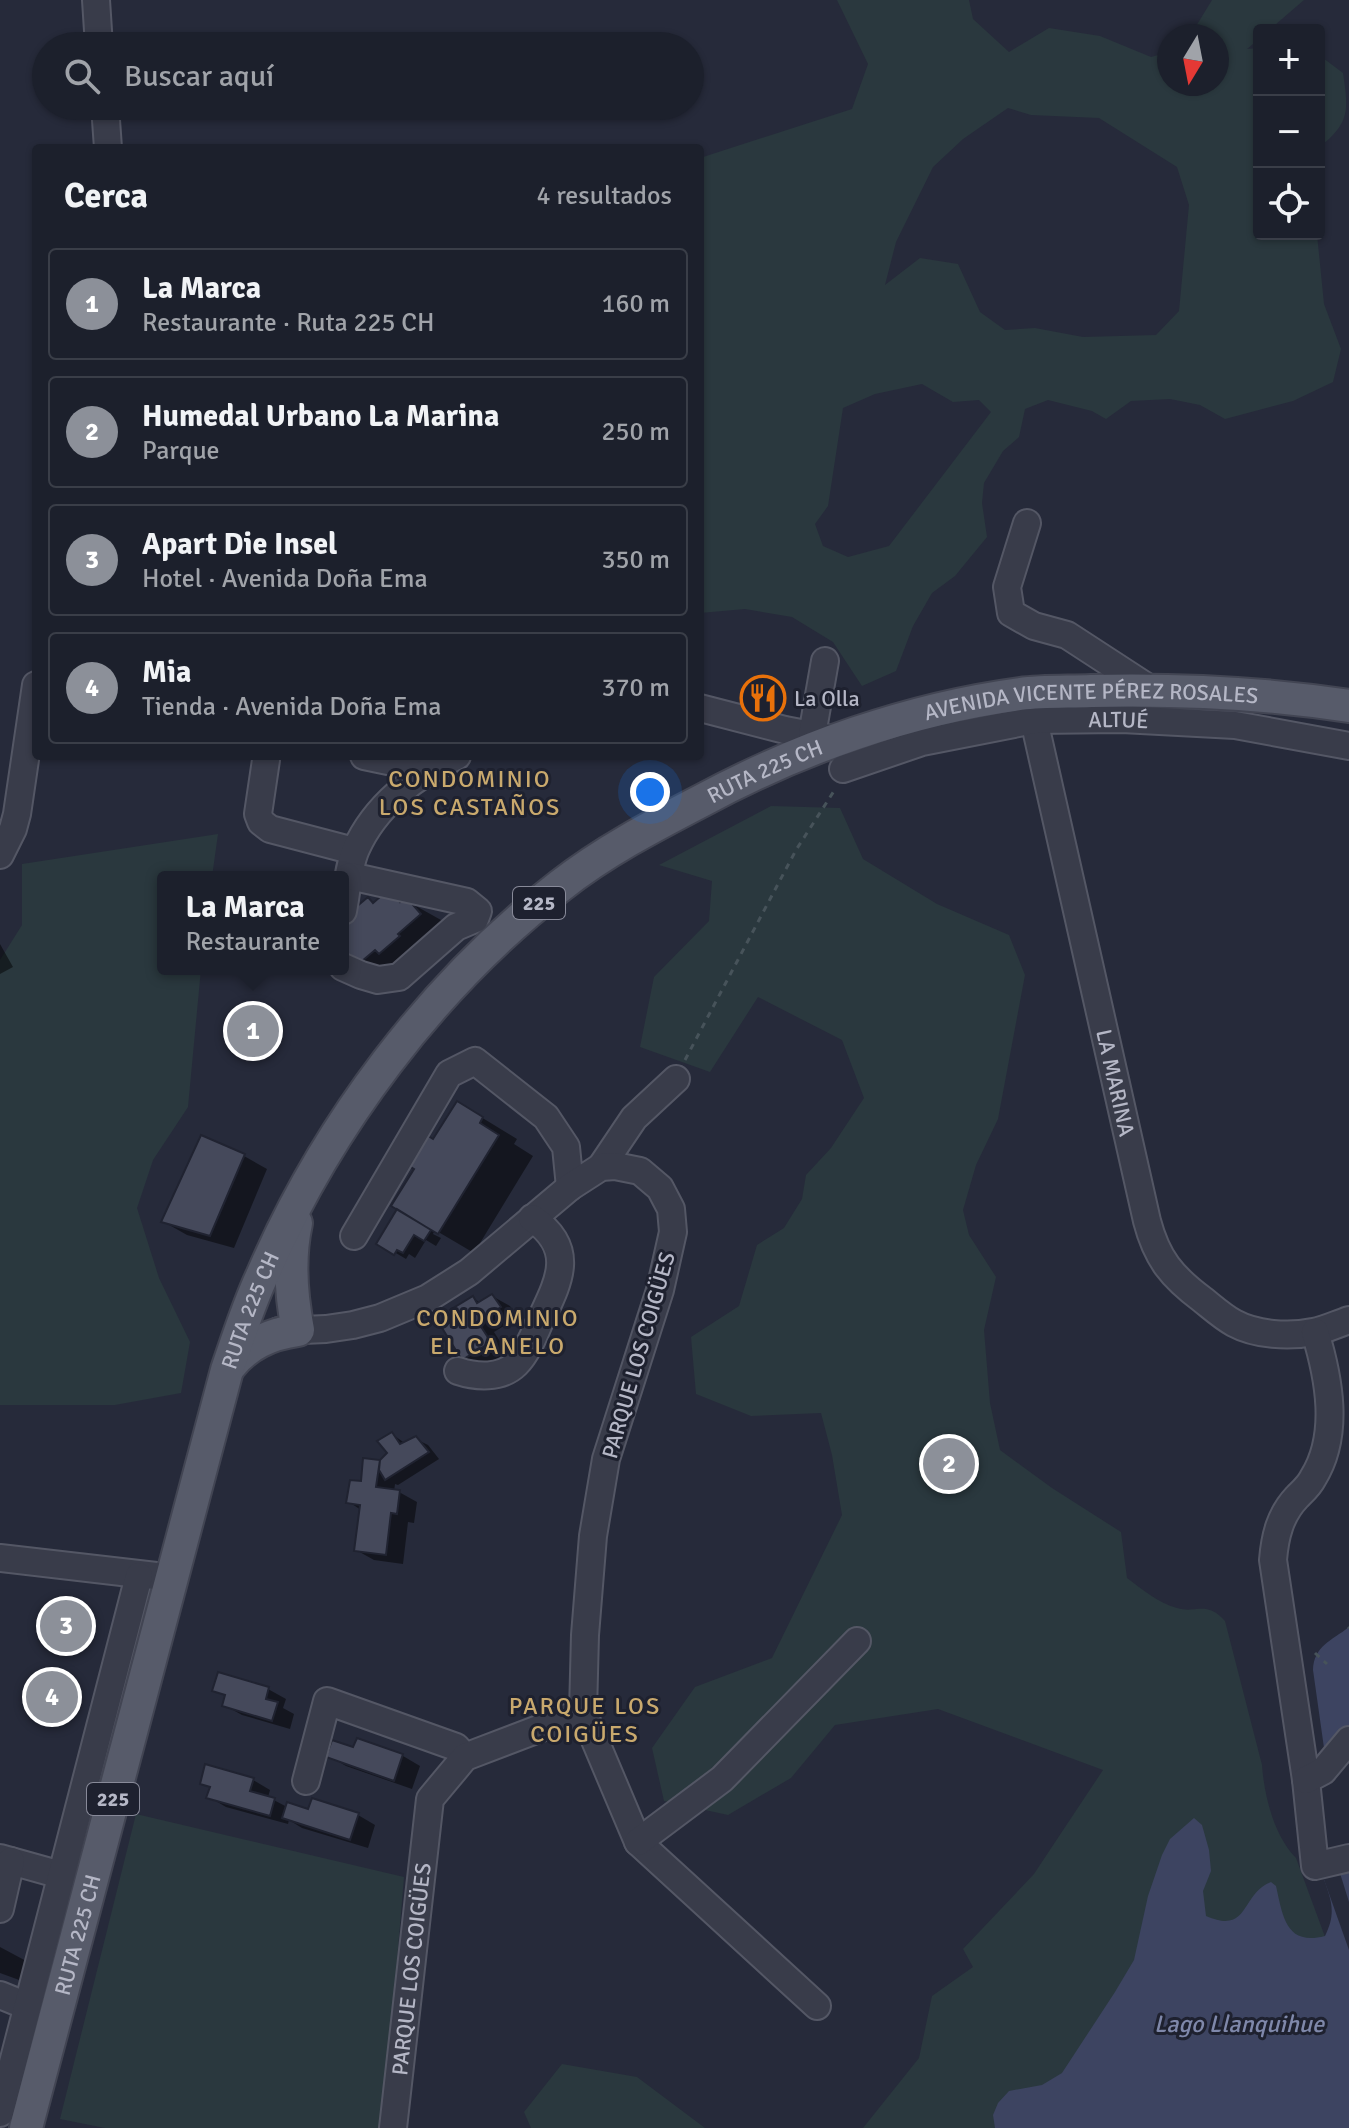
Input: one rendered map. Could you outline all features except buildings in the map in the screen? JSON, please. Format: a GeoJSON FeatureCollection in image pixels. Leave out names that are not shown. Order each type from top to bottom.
{"type":"FeatureCollection","features":[{"type":"Feature","properties":{"kind":"main road","name":"AVENIDA VICENTE PÉREZ ROSALES"},"geometry":{"type":"LineString","coordinates":[[831,748],[932,711],[1029,707],[1153,691],[1216,692],[1349,706]]}},
{"type":"Feature","properties":{"kind":"main road","name":"RUTA 225 CH"},"geometry":{"type":"LineString","coordinates":[[26,2128],[227,1370],[262,1275],[320,1162],[373,1080],[446,992],[505,931],[562,884],[621,845],[750,775],[831,748]]}},
{"type":"Feature","properties":{"kind":"main road"},"geometry":{"type":"LineString","coordinates":[[227,1370],[257,1342],[298,1330],[291,1280],[292,1254],[299,1210],[306,1189]]}},
{"type":"Feature","properties":{"kind":"street"},"geometry":{"type":"LineString","coordinates":[[96,0],[98,32]]}},
{"type":"Feature","properties":{"kind":"street"},"geometry":{"type":"LineString","coordinates":[[106,120],[108,144]]}},
{"type":"Feature","properties":{"kind":"street"},"geometry":{"type":"LineString","coordinates":[[1027,523],[1007,587],[1011,613],[1034,626],[1067,635],[1153,691]]}},
{"type":"Feature","properties":{"kind":"street"},"geometry":{"type":"LineString","coordinates":[[704,709],[831,748],[825,661]]}},
{"type":"Feature","properties":{"kind":"street","name":"ALTUÉ"},"geometry":{"type":"LineString","coordinates":[[1029,707],[1122,719],[1235,725],[1349,746]]}},
{"type":"Feature","properties":{"kind":"street","name":"LA MARINA"},"geometry":{"type":"LineString","coordinates":[[1029,707],[1151,1239],[1159,1255],[1175,1278],[1235,1324],[1284,1335],[1315,1332],[1349,1320]]}},
{"type":"Feature","properties":{"kind":"street"},"geometry":{"type":"LineString","coordinates":[[0,855],[17,814],[32,712]]}},
{"type":"Feature","properties":{"kind":"street"},"geometry":{"type":"LineString","coordinates":[[266,760],[258,814],[261,822],[270,829],[352,864],[467,902],[478,911],[475,919],[456,927],[399,977],[378,980],[349,970]]}},
{"type":"Feature","properties":{"kind":"street"},"geometry":{"type":"LineString","coordinates":[[374,760],[412,766],[438,760]]}},
{"type":"Feature","properties":{"kind":"street"},"geometry":{"type":"LineString","coordinates":[[349,880],[352,864],[375,818],[396,795],[448,760]]}},
{"type":"Feature","properties":{"kind":"street"},"geometry":{"type":"LineString","coordinates":[[354,1236],[449,1074],[475,1061],[546,1117],[566,1147],[570,1187]]}},
{"type":"Feature","properties":{"kind":"street"},"geometry":{"type":"LineString","coordinates":[[242,1327],[267,1331],[353,1325],[380,1318],[428,1298],[469,1272],[570,1187],[601,1167],[634,1118],[676,1079]]}},
{"type":"Feature","properties":{"kind":"street","name":"PARQUE LOS COIGÜES"},"geometry":{"type":"LineString","coordinates":[[601,1167],[627,1167],[651,1178],[671,1209],[673,1232],[660,1290],[606,1459],[593,1536],[583,1712],[638,1842],[817,2006]]}},
{"type":"Feature","properties":{"kind":"street"},"geometry":{"type":"LineString","coordinates":[[458,1371],[482,1376],[506,1371],[516,1364],[529,1343],[558,1282],[560,1271],[560,1259],[553,1239],[532,1218]]}},
{"type":"Feature","properties":{"kind":"street"},"geometry":{"type":"LineString","coordinates":[[1315,1332],[1329,1398],[1327,1444],[1313,1478],[1283,1517],[1276,1536],[1273,1560],[1306,1780],[1315,1866],[1349,1858]]}},
{"type":"Feature","properties":{"kind":"street"},"geometry":{"type":"LineString","coordinates":[[0,1558],[139,1576],[171,1577]]}},
{"type":"Feature","properties":{"kind":"street"},"geometry":{"type":"LineString","coordinates":[[0,2113],[139,1576]]}},
{"type":"Feature","properties":{"kind":"street"},"geometry":{"type":"LineString","coordinates":[[638,1842],[722,1779],[857,1641]]}},
{"type":"Feature","properties":{"kind":"street"},"geometry":{"type":"LineString","coordinates":[[306,1781],[327,1701],[456,1747],[465,1757]]}},
{"type":"Feature","properties":{"kind":"street","name":"PARQUE LOS COIGÜES"},"geometry":{"type":"LineString","coordinates":[[393,2128],[430,1799],[465,1757],[583,1712]]}},
{"type":"Feature","properties":{"kind":"street"},"geometry":{"type":"LineString","coordinates":[[1306,1780],[1323,1771],[1349,1740]]}},
{"type":"Feature","properties":{"kind":"street"},"geometry":{"type":"LineString","coordinates":[[0,1909],[6,1859],[61,1875]]}},
{"type":"Feature","properties":{"kind":"street"},"geometry":{"type":"LineString","coordinates":[[0,1995],[27,2006]]}},
{"type":"Feature","properties":{"kind":"path"},"geometry":{"type":"LineString","coordinates":[[676,1079],[796,850],[834,793],[831,748]]}},
{"type":"Feature","properties":{"kind":"path"},"geometry":{"type":"LineString","coordinates":[[1315,1653],[1327,1664]]}},
{"type":"Feature","properties":{"kind":"shaded area"},"geometry":{"type":"Polygon","coordinates":[[[837,0],[969,0],[973,19],[1009,52],[1049,28],[1100,36],[1151,57],[1157,55],[1157,96],[1229,96],[1229,24],[1197,24],[1212,0],[1304,0],[1276,24],[1253,24],[1253,44],[1247,49],[1253,48],[1253,240],[1318,240],[1324,304],[1341,349],[1333,382],[1293,401],[1225,419],[1200,405],[1170,399],[1131,401],[1106,419],[1092,411],[1048,400],[1025,409],[1019,437],[1003,451],[984,483],[982,503],[987,537],[955,576],[932,593],[913,626],[896,671],[862,686],[833,642],[792,617],[745,609],[704,613],[704,157],[852,109],[868,64],[837,0]],[[1008,108],[963,139],[933,167],[896,242],[885,285],[920,258],[958,264],[980,312],[1005,330],[1035,328],[1083,337],[1156,335],[1179,311],[1189,205],[1177,167],[1099,118],[1031,115],[1008,108]],[[922,384],[875,394],[843,408],[828,506],[815,524],[823,546],[848,557],[889,546],[991,412],[979,400],[953,402],[922,384]]]}},
{"type":"Feature","properties":{"kind":"shaded area"},"geometry":{"type":"Polygon","coordinates":[[[1325,60],[1343,73],[1346,107],[1337,131],[1325,142],[1325,60]]]}},
{"type":"Feature","properties":{"kind":"shaded area"},"geometry":{"type":"Polygon","coordinates":[[[771,806],[840,808],[863,859],[937,904],[1009,935],[1025,975],[998,1119],[976,1165],[963,1210],[969,1235],[996,1277],[984,1330],[990,1403],[1000,1450],[1121,1532],[1127,1578],[1170,1606],[1206,1609],[1225,1621],[1272,1814],[1288,1849],[1296,1858],[1335,1964],[1150,2128],[863,2128],[919,2058],[932,1996],[973,1967],[963,1949],[1034,1874],[1103,1770],[938,1709],[835,1725],[791,1778],[728,1815],[664,1801],[652,1748],[695,1687],[772,1658],[842,1515],[821,1413],[751,1416],[696,1394],[691,1337],[739,1306],[757,1245],[784,1228],[802,1199],[806,1175],[831,1148],[864,1098],[842,1040],[758,997],[710,1072],[640,1047],[654,977],[709,921],[712,881],[659,865],[771,806]]]}},
{"type":"Feature","properties":{"kind":"shaded area"},"geometry":{"type":"Polygon","coordinates":[[[218,834],[213,871],[157,871],[157,975],[200,975],[188,1107],[153,1160],[137,1208],[159,1278],[190,1342],[181,1393],[115,1405],[0,1405],[0,960],[22,925],[22,864],[218,834]]]}},
{"type":"Feature","properties":{"kind":"shaded area"},"geometry":{"type":"Polygon","coordinates":[[[136,1814],[404,1877],[383,2128],[105,2128],[60,2119],[136,1814]]]}},
{"type":"Feature","properties":{"kind":"shaded area"},"geometry":{"type":"Polygon","coordinates":[[[562,2064],[637,2077],[705,2128],[531,2128],[524,2112],[562,2064]]]}},
{"type":"Feature","properties":{"kind":"water"},"geometry":{"type":"Polygon","coordinates":[[[1349,1627],[1349,1735],[1325,1755],[1314,1662],[1325,1645],[1349,1627]]]}},
{"type":"Feature","properties":{"kind":"water","name":"Lago Llanquihue"},"geometry":{"type":"Polygon","coordinates":[[[1194,1818],[1202,1825],[1209,1850],[1211,1871],[1203,1891],[1206,1916],[1220,1920],[1238,1917],[1254,1895],[1271,1882],[1276,1886],[1284,1918],[1294,1933],[1312,1938],[1325,1936],[1331,1920],[1331,1905],[1322,1874],[1349,1868],[1349,2128],[995,2128],[993,2115],[998,2103],[1009,2091],[1042,2085],[1062,2073],[1115,1992],[1134,1960],[1148,1896],[1162,1855],[1170,1839],[1194,1818]]]}},
{"type":"Feature","properties":{"kind":"pier"},"geometry":{"type":"Polygon","coordinates":[[[1339,1870],[1349,1902],[1349,1950],[1322,1874],[1339,1870]]]}},
{"type":"Feature","properties":{"kind":"place","name":"La Olla"},"geometry":{"type":"Point","coordinates":[763,698]}},
{"type":"Feature","properties":{"kind":"place","name":"La Marca"},"geometry":{"type":"Point","coordinates":[253,1031]}},
{"type":"Feature","properties":{"kind":"place","name":"Humedal Urbano La Marina"},"geometry":{"type":"Point","coordinates":[949,1464]}},
{"type":"Feature","properties":{"kind":"place","name":"Apart Die Insel"},"geometry":{"type":"Point","coordinates":[66,1626]}},
{"type":"Feature","properties":{"kind":"place","name":"Mia"},"geometry":{"type":"Point","coordinates":[52,1697]}},
{"type":"Feature","properties":{"kind":"district","name":"CONDOMINIO LOS CASTAÑOS"},"geometry":{"type":"Point","coordinates":[470,793]}},
{"type":"Feature","properties":{"kind":"district","name":"CONDOMINIO EL CANELO"},"geometry":{"type":"Point","coordinates":[498,1332]}},
{"type":"Feature","properties":{"kind":"district","name":"PARQUE LOS COIGÜES"},"geometry":{"type":"Point","coordinates":[585,1720]}}]}
